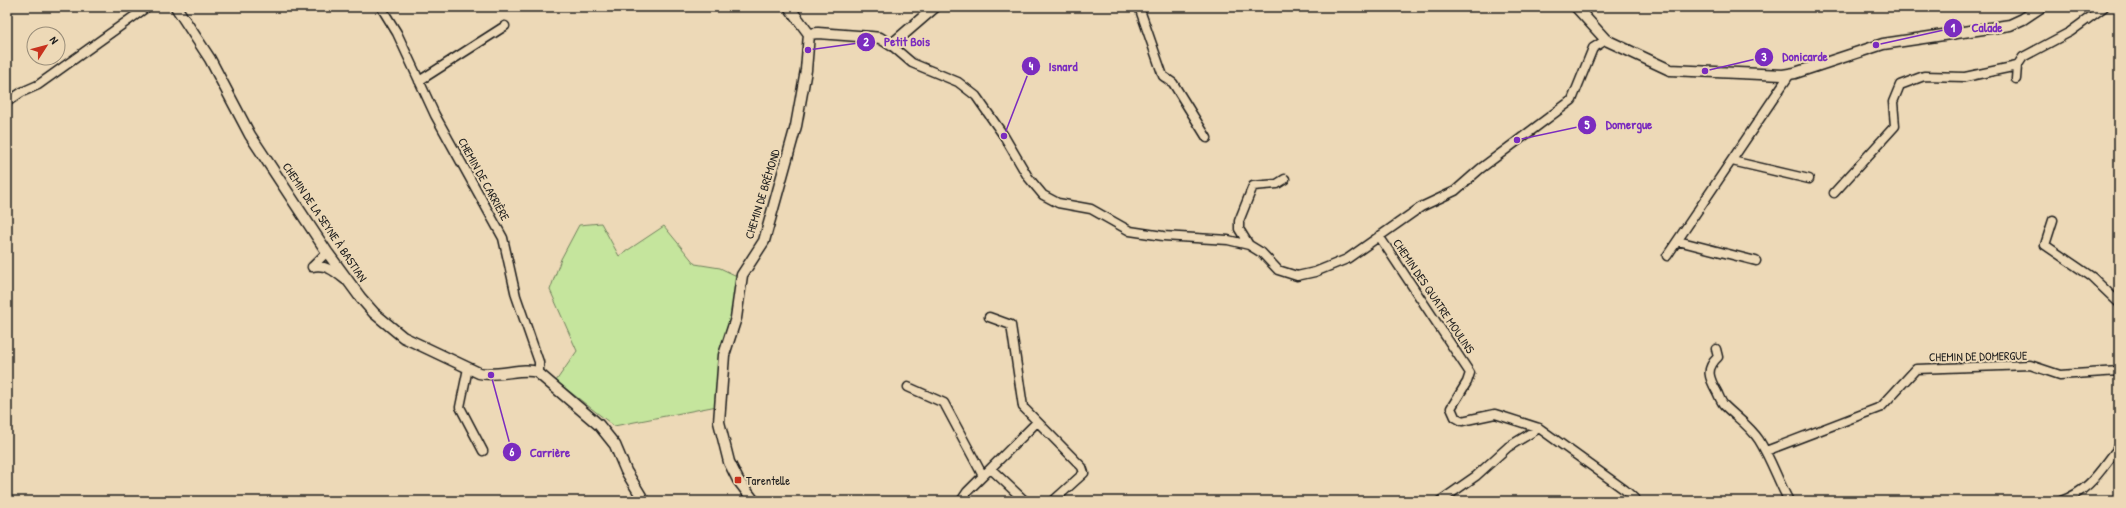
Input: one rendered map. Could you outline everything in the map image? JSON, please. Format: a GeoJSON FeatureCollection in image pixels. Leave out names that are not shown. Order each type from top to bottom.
{"type":"FeatureCollection","features":[{"type":"Feature","properties":{"kind":"street"},"geometry":{"type":"LineString","coordinates":[[7,102],[22,92],[38,85],[147,7]]}},
{"type":"Feature","properties":{"kind":"street","name":"CHEMIN DE LA SEYNE À BASTIAN"},"geometry":{"type":"LineString","coordinates":[[176,7],[210,59],[250,135],[327,252],[348,282],[374,313],[403,337],[468,368],[491,375],[526,370],[537,372]]}},
{"type":"Feature","properties":{"kind":"street","name":"CHEMIN DE CARRIÈRE"},"geometry":{"type":"LineString","coordinates":[[381,7],[397,33],[435,115],[503,238],[516,296],[539,362],[539,369],[537,372]]}},
{"type":"Feature","properties":{"kind":"street"},"geometry":{"type":"LineString","coordinates":[[789,7],[809,34]]}},
{"type":"Feature","properties":{"kind":"street"},"geometry":{"type":"LineString","coordinates":[[891,45],[935,7]]}},
{"type":"Feature","properties":{"kind":"street"},"geometry":{"type":"LineString","coordinates":[[1139,7],[1162,76],[1173,83],[1207,138]]}},
{"type":"Feature","properties":{"kind":"street"},"geometry":{"type":"LineString","coordinates":[[1576,7],[1606,40],[1676,72],[1790,74],[1883,44],[2010,25],[2023,19],[2040,7]]}},
{"type":"Feature","properties":{"kind":"street"},"geometry":{"type":"LineString","coordinates":[[2016,79],[2017,66],[2023,57],[2070,32],[2104,7]]}},
{"type":"Feature","properties":{"kind":"street"},"geometry":{"type":"LineString","coordinates":[[419,81],[505,26]]}},
{"type":"Feature","properties":{"kind":"street","name":"CHEMIN DES QUATRE MOULINS"},"geometry":{"type":"LineString","coordinates":[[809,34],[818,32],[880,38],[891,45],[912,63],[958,82],[976,96],[1004,136],[1028,177],[1043,195],[1058,203],[1091,209],[1130,231],[1163,236],[1228,240],[1249,245],[1262,253],[1278,270],[1297,276],[1334,266],[1379,236],[1470,373],[1467,382],[1455,399],[1451,408],[1455,417],[1462,421],[1495,414],[1538,428],[1625,490],[1637,501]]}},
{"type":"Feature","properties":{"kind":"street","name":"CHEMIN DE BRÉMOND"},"geometry":{"type":"LineString","coordinates":[[754,501],[738,480],[729,462],[720,428],[719,422],[724,355],[736,318],[742,275],[764,241],[796,126],[806,70],[809,34]]}},
{"type":"Feature","properties":{"kind":"street"},"geometry":{"type":"LineString","coordinates":[[1379,236],[1421,207],[1455,191],[1480,169],[1569,103],[1575,96],[1593,48],[1606,40]]}},
{"type":"Feature","properties":{"kind":"street"},"geometry":{"type":"LineString","coordinates":[[1834,193],[1895,126],[1893,102],[1900,85],[1924,76],[1965,77],[2017,66]]}},
{"type":"Feature","properties":{"kind":"street"},"geometry":{"type":"LineString","coordinates":[[1667,256],[1732,162],[1790,74]]}},
{"type":"Feature","properties":{"kind":"street"},"geometry":{"type":"LineString","coordinates":[[1732,162],[1808,179]]}},
{"type":"Feature","properties":{"kind":"street"},"geometry":{"type":"LineString","coordinates":[[1249,245],[1239,229],[1238,221],[1253,186],[1277,184],[1285,179]]}},
{"type":"Feature","properties":{"kind":"street"},"geometry":{"type":"LineString","coordinates":[[2053,220],[2045,245],[2092,277],[2119,303]]}},
{"type":"Feature","properties":{"kind":"street"},"geometry":{"type":"LineString","coordinates":[[1678,241],[1756,262]]}},
{"type":"Feature","properties":{"kind":"street"},"geometry":{"type":"LineString","coordinates":[[327,252],[312,267],[318,266],[331,269],[348,282]]}},
{"type":"Feature","properties":{"kind":"street"},"geometry":{"type":"LineString","coordinates":[[990,317],[1011,325],[1023,407],[1082,467],[1084,473],[1053,501]]}},
{"type":"Feature","properties":{"kind":"street"},"geometry":{"type":"LineString","coordinates":[[1716,349],[1718,357],[1711,364],[1709,375],[1723,404],[1755,434],[1766,451],[1780,485],[1789,501]]}},
{"type":"Feature","properties":{"kind":"street","name":"CHEMIN DE DOMERGUE"},"geometry":{"type":"LineString","coordinates":[[1766,451],[1881,407],[1916,369],[2030,365],[2060,374],[2119,371]]}},
{"type":"Feature","properties":{"kind":"street"},"geometry":{"type":"LineString","coordinates":[[468,368],[465,376],[460,407],[483,451]]}},
{"type":"Feature","properties":{"kind":"street"},"geometry":{"type":"LineString","coordinates":[[537,372],[603,429],[615,445],[626,471],[644,501]]}},
{"type":"Feature","properties":{"kind":"street"},"geometry":{"type":"LineString","coordinates":[[908,387],[944,403],[983,476]]}},
{"type":"Feature","properties":{"kind":"street"},"geometry":{"type":"LineString","coordinates":[[961,501],[966,492],[1037,422]]}},
{"type":"Feature","properties":{"kind":"street"},"geometry":{"type":"LineString","coordinates":[[1440,501],[1476,476],[1508,447],[1538,428]]}},
{"type":"Feature","properties":{"kind":"street"},"geometry":{"type":"LineString","coordinates":[[2061,501],[2084,490],[2102,471],[2119,447]]}},
{"type":"Feature","properties":{"kind":"street"},"geometry":{"type":"LineString","coordinates":[[991,469],[1025,501]]}},
{"type":"Feature","properties":{"kind":"green space"},"geometry":{"type":"Polygon","coordinates":[[[601,223],[619,256],[664,226],[695,264],[720,268],[739,277],[717,406],[614,426],[556,381],[577,351],[550,290],[561,259],[579,225],[601,223]]]}},
{"type":"Feature","properties":{"kind":"place","name":"Calade"},"geometry":{"type":"Point","coordinates":[1876,45]}},
{"type":"Feature","properties":{"kind":"place","name":"Petit Bois"},"geometry":{"type":"Point","coordinates":[808,50]}},
{"type":"Feature","properties":{"kind":"place","name":"Donicarde"},"geometry":{"type":"Point","coordinates":[1705,71]}},
{"type":"Feature","properties":{"kind":"place","name":"Isnard"},"geometry":{"type":"Point","coordinates":[1004,136]}},
{"type":"Feature","properties":{"kind":"place","name":"Domergue"},"geometry":{"type":"Point","coordinates":[1517,140]}},
{"type":"Feature","properties":{"kind":"place","name":"Carrière"},"geometry":{"type":"Point","coordinates":[491,375]}},
{"type":"Feature","properties":{"kind":"place","name":"Tarentelle"},"geometry":{"type":"Point","coordinates":[738,480]}}]}
